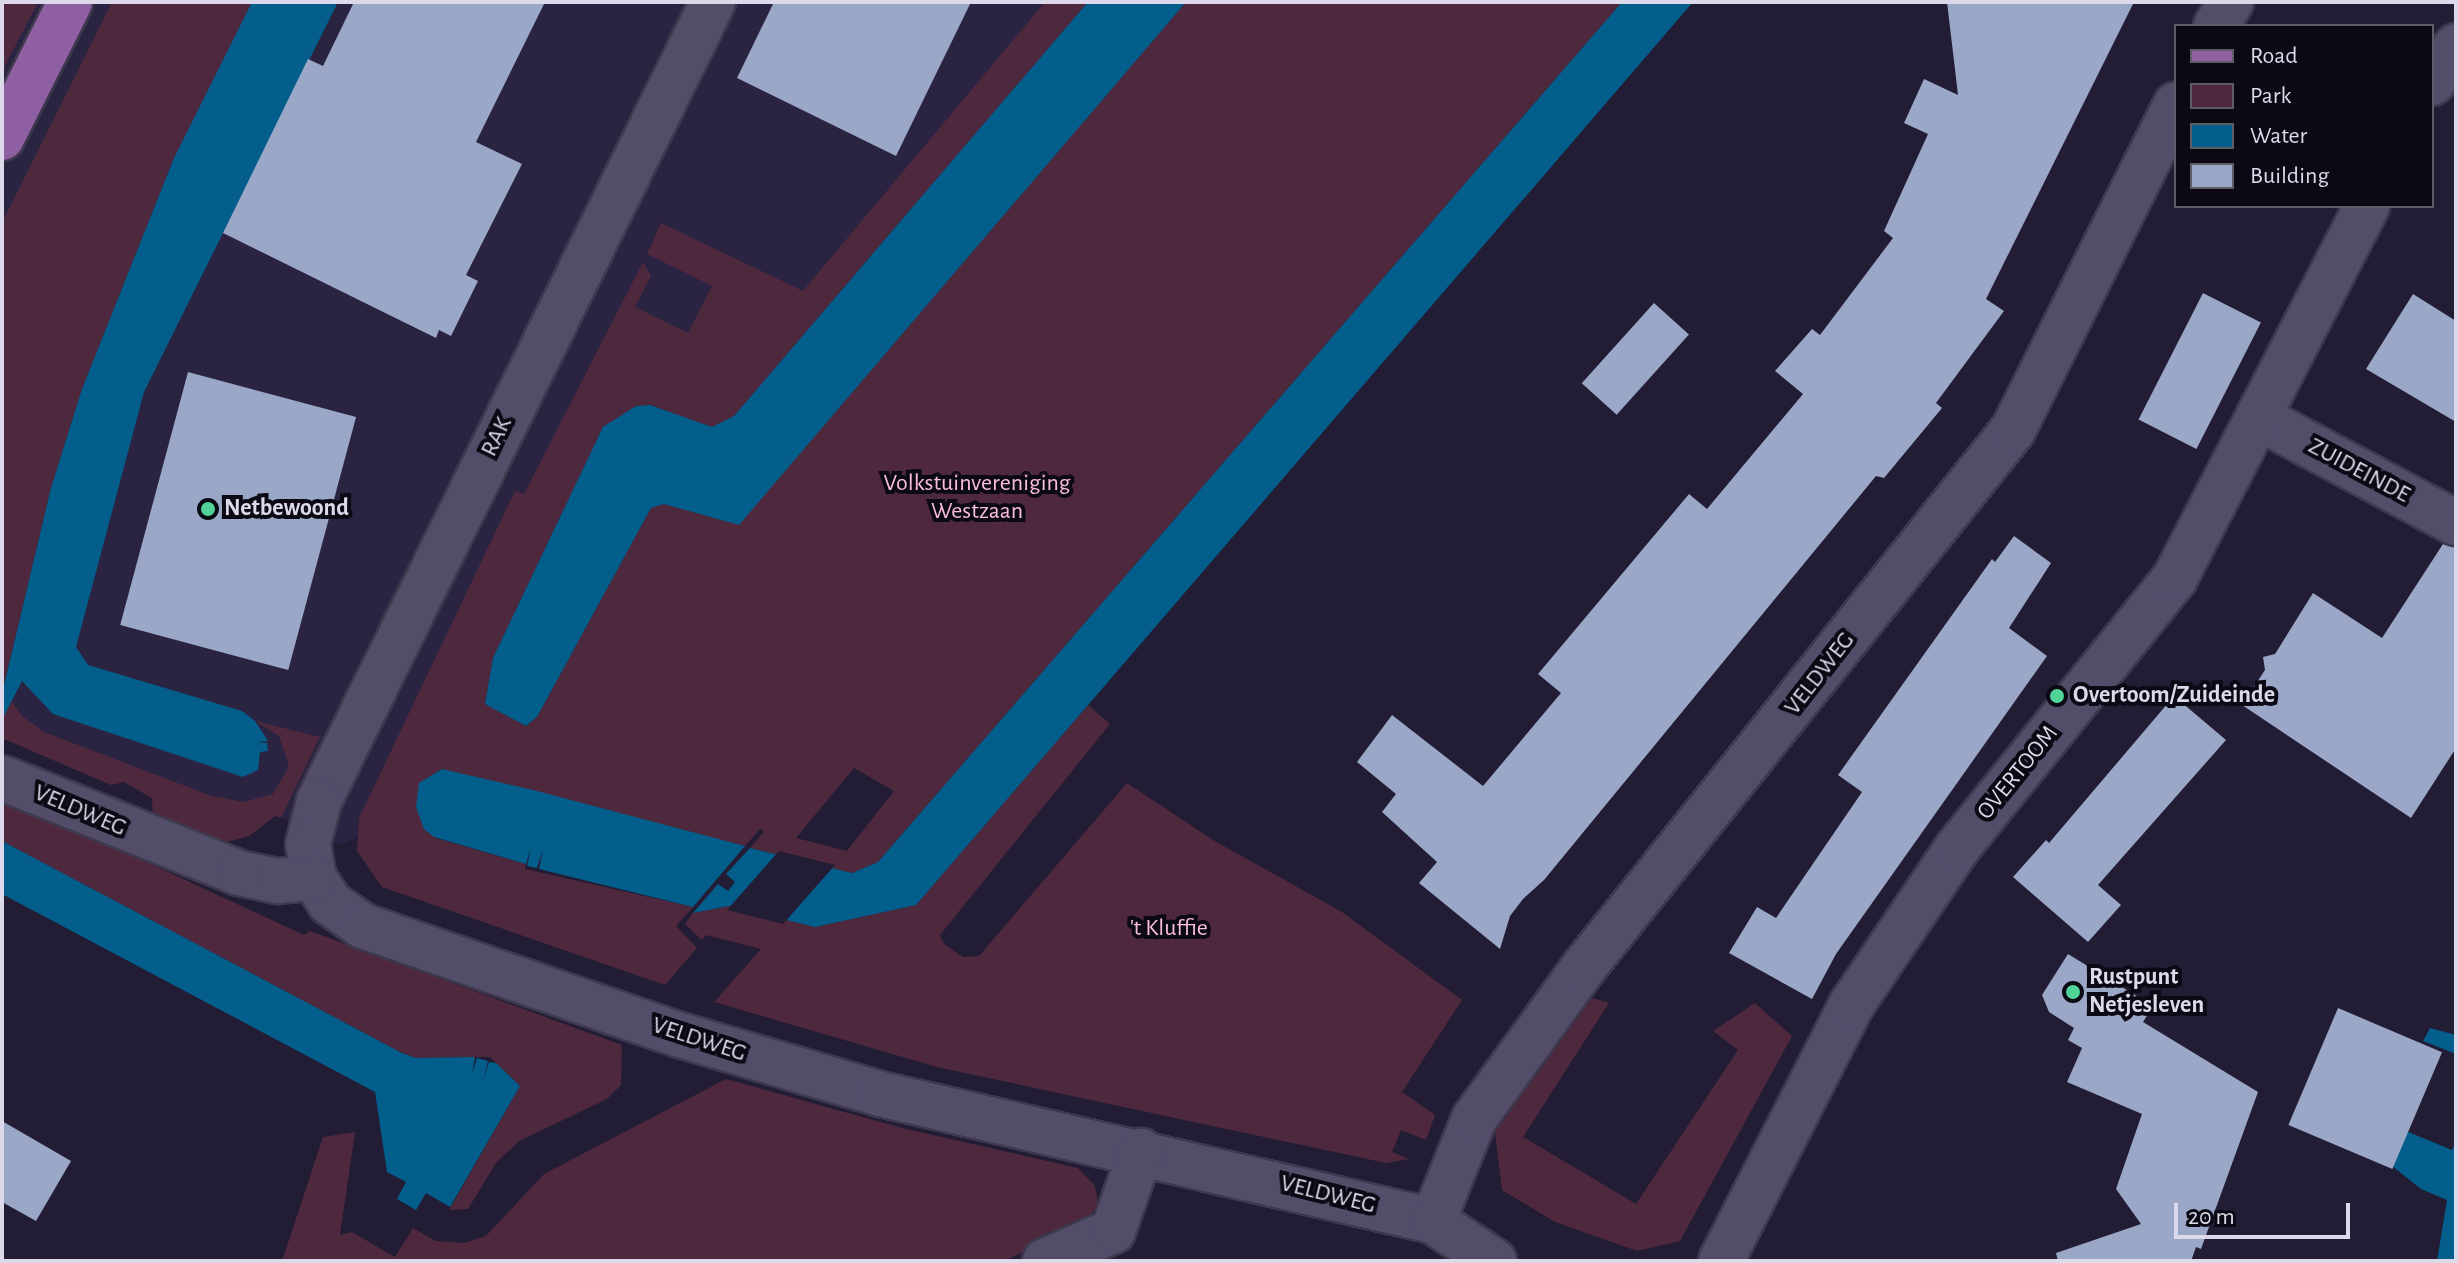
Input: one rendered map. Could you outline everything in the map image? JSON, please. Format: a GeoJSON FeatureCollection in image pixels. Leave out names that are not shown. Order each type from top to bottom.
{"type":"FeatureCollection","features":[{"type":"Feature","properties":{"kind":"main road"},"geometry":{"type":"LineString","coordinates":[[2,138],[70,2]]}},
{"type":"Feature","properties":{"kind":"street","name":"RAK"},"geometry":{"type":"LineString","coordinates":[[314,878],[308,844],[319,801],[713,2]]}},
{"type":"Feature","properties":{"kind":"street"},"geometry":{"type":"LineString","coordinates":[[2217,24],[2231,2]]}},
{"type":"Feature","properties":{"kind":"street"},"geometry":{"type":"LineString","coordinates":[[2434,80],[2456,46]]}},
{"type":"Feature","properties":{"kind":"street","name":"VELDWEG"},"geometry":{"type":"LineString","coordinates":[[1433,1221],[1474,1119],[1584,967],[2013,430],[2174,109]]}},
{"type":"Feature","properties":{"kind":"street","name":"OVERTOOM"},"geometry":{"type":"LineString","coordinates":[[1721,1261],[1852,1004],[1958,847],[2175,578],[2261,419],[2366,208]]}},
{"type":"Feature","properties":{"kind":"street","name":"ZUIDEINDE"},"geometry":{"type":"LineString","coordinates":[[2261,419],[2456,523]]}},
{"type":"Feature","properties":{"kind":"street","name":"VELDWEG"},"geometry":{"type":"LineString","coordinates":[[2,778],[239,873],[278,881],[314,878],[330,903],[363,926],[680,1035],[880,1094],[1141,1151],[1433,1221],[1494,1261]]}},
{"type":"Feature","properties":{"kind":"street"},"geometry":{"type":"LineString","coordinates":[[1045,1261],[1113,1231],[1141,1151]]}},
{"type":"Feature","properties":{"kind":"shaded area"},"geometry":{"type":"Polygon","coordinates":[[[2,2],[1088,2],[830,304],[416,807],[342,845],[276,816],[249,836],[227,842],[152,811],[152,798],[124,782],[111,785],[2,738],[2,2]]]}},
{"type":"Feature","properties":{"kind":"green space"},"geometry":{"type":"Polygon","coordinates":[[[2,2],[38,2],[2,72],[2,2]]]}},
{"type":"Feature","properties":{"kind":"green space"},"geometry":{"type":"Polygon","coordinates":[[[112,2],[252,2],[174,158],[82,389],[51,488],[3,689],[22,716],[44,732],[209,795],[243,802],[273,794],[289,766],[279,736],[255,721],[320,737],[281,818],[275,816],[249,836],[227,842],[153,816],[152,798],[124,782],[111,785],[2,738],[2,223],[112,2]]]}},
{"type":"Feature","properties":{"kind":"green space","name":"Volkstuinvereniging Westzaan"},"geometry":{"type":"Polygon","coordinates":[[[1045,2],[1088,2],[734,416],[712,427],[650,405],[636,406],[603,427],[493,658],[485,704],[526,726],[537,717],[651,508],[664,504],[739,524],[1186,2],[1622,2],[878,862],[852,873],[750,848],[764,832],[760,829],[745,846],[442,769],[435,838],[526,864],[525,869],[693,907],[676,926],[697,948],[665,985],[382,887],[357,851],[359,818],[515,491],[524,494],[643,262],[651,276],[635,307],[688,333],[712,286],[647,254],[661,223],[803,291],[1045,2]],[[854,768],[796,838],[847,851],[894,791],[854,768]]]}},
{"type":"Feature","properties":{"kind":"green space","name":"'t Kluffie"},"geometry":{"type":"Polygon","coordinates":[[[1088,705],[1110,724],[940,935],[944,944],[963,957],[979,956],[1127,783],[1213,840],[1342,912],[1462,1000],[1402,1092],[1435,1115],[1426,1140],[1401,1130],[1392,1152],[1409,1159],[1386,1163],[937,1067],[714,1002],[761,949],[706,935],[702,940],[685,924],[693,913],[729,906],[815,927],[916,905],[1088,705]]]}},
{"type":"Feature","properties":{"kind":"green space"},"geometry":{"type":"Polygon","coordinates":[[[2,795],[304,935],[310,931],[622,1045],[621,1085],[607,1099],[519,1141],[496,1163],[468,1209],[449,1210],[520,1086],[490,1057],[416,1058],[402,1053],[2,841],[2,795]]]}},
{"type":"Feature","properties":{"kind":"green space"},"geometry":{"type":"Polygon","coordinates":[[[1592,998],[1609,1003],[1523,1137],[1636,1204],[1738,1050],[1713,1031],[1755,1003],[1792,1036],[1680,1241],[1637,1251],[1555,1222],[1502,1190],[1495,1132],[1592,998]]]}},
{"type":"Feature","properties":{"kind":"green space"},"geometry":{"type":"Polygon","coordinates":[[[726,1079],[902,1128],[1078,1168],[1095,1186],[1098,1203],[1085,1225],[1004,1261],[282,1261],[323,1137],[355,1132],[340,1235],[352,1232],[395,1257],[413,1228],[436,1241],[464,1243],[486,1236],[544,1174],[726,1079]]]}},
{"type":"Feature","properties":{"kind":"water"},"geometry":{"type":"Polygon","coordinates":[[[252,2],[338,2],[144,392],[76,647],[88,665],[242,711],[255,721],[268,741],[257,742],[267,743],[268,751],[260,752],[258,770],[243,777],[53,714],[22,681],[2,720],[2,694],[51,488],[82,389],[174,158],[252,2]]]}},
{"type":"Feature","properties":{"kind":"water"},"geometry":{"type":"Polygon","coordinates":[[[1088,2],[1186,2],[739,525],[664,504],[651,508],[537,717],[526,726],[485,704],[493,658],[603,427],[636,406],[650,405],[712,427],[734,416],[1088,2]]]}},
{"type":"Feature","properties":{"kind":"water"},"geometry":{"type":"Polygon","coordinates":[[[1622,2],[1693,2],[916,905],[815,927],[729,906],[693,913],[718,884],[728,891],[735,882],[726,874],[750,848],[852,873],[878,862],[1622,2]]]}},
{"type":"Feature","properties":{"kind":"water"},"geometry":{"type":"Polygon","coordinates":[[[442,769],[745,846],[693,907],[539,869],[543,850],[537,868],[527,866],[531,847],[526,864],[434,837],[424,829],[416,807],[419,783],[442,769]]]}},
{"type":"Feature","properties":{"kind":"water"},"geometry":{"type":"Polygon","coordinates":[[[2,841],[402,1053],[416,1058],[475,1057],[472,1074],[477,1058],[488,1061],[483,1081],[489,1062],[496,1063],[520,1086],[450,1207],[426,1193],[416,1210],[397,1199],[406,1182],[387,1172],[375,1092],[2,894],[2,841]]]}},
{"type":"Feature","properties":{"kind":"water"},"geometry":{"type":"Polygon","coordinates":[[[2430,1028],[2456,1035],[2456,1054],[2423,1041],[2430,1028]]]}},
{"type":"Feature","properties":{"kind":"water"},"geometry":{"type":"Polygon","coordinates":[[[2406,1131],[2452,1150],[2456,1141],[2456,1261],[2437,1261],[2447,1200],[2421,1189],[2392,1166],[2406,1131]]]}},
{"type":"Feature","properties":{"kind":"pier"},"geometry":{"type":"Polygon","coordinates":[[[779,851],[835,865],[783,924],[727,910],[779,851]]]}},
{"type":"Feature","properties":{"kind":"building"},"geometry":{"type":"Polygon","coordinates":[[[354,2],[545,2],[476,142],[522,164],[466,275],[478,281],[451,336],[439,330],[436,338],[223,233],[308,59],[323,66],[354,2]]]}},
{"type":"Feature","properties":{"kind":"building"},"geometry":{"type":"Polygon","coordinates":[[[774,2],[971,2],[896,156],[737,78],[774,2]]]}},
{"type":"Feature","properties":{"kind":"building"},"geometry":{"type":"Polygon","coordinates":[[[1947,2],[2134,2],[1986,299],[2004,311],[1936,403],[1942,408],[1884,478],[1876,476],[1544,880],[1523,899],[1510,916],[1500,949],[1419,883],[1437,862],[1382,812],[1396,794],[1357,762],[1392,715],[1483,786],[1561,693],[1538,674],[1689,494],[1707,509],[1803,394],[1775,371],[1812,329],[1820,335],[1893,238],[1884,231],[1928,134],[1904,123],[1924,79],[1958,95],[1947,2]]]}},
{"type":"Feature","properties":{"kind":"building"},"geometry":{"type":"Polygon","coordinates":[[[2203,293],[2261,323],[2196,449],[2139,420],[2203,293]]]}},
{"type":"Feature","properties":{"kind":"building"},"geometry":{"type":"Polygon","coordinates":[[[2413,294],[2456,321],[2456,422],[2366,369],[2413,294]]]}},
{"type":"Feature","properties":{"kind":"building"},"geometry":{"type":"Polygon","coordinates":[[[1654,303],[1689,334],[1617,415],[1582,383],[1654,303]]]}},
{"type":"Feature","properties":{"kind":"building"},"geometry":{"type":"Polygon","coordinates":[[[188,372],[356,417],[288,670],[120,625],[188,372]]]}},
{"type":"Feature","properties":{"kind":"building"},"geometry":{"type":"Polygon","coordinates":[[[2014,536],[2051,563],[2009,628],[2047,656],[1836,954],[1812,999],[1729,953],[1757,907],[1776,918],[1862,792],[1838,775],[1992,559],[1995,562],[2014,536]]]}},
{"type":"Feature","properties":{"kind":"building"},"geometry":{"type":"Polygon","coordinates":[[[2443,544],[2456,548],[2456,748],[2411,818],[2242,705],[2265,670],[2263,657],[2275,654],[2313,593],[2382,638],[2443,544]]]}},
{"type":"Feature","properties":{"kind":"building"},"geometry":{"type":"Polygon","coordinates":[[[2174,696],[2226,740],[2098,885],[2121,905],[2088,942],[2013,877],[2046,840],[2049,843],[2174,696]]]}},
{"type":"Feature","properties":{"kind":"building"},"geometry":{"type":"Polygon","coordinates":[[[2068,954],[2153,1006],[2143,1022],[2258,1092],[2201,1249],[2196,1247],[2191,1261],[2058,1261],[2056,1253],[2141,1224],[2116,1189],[2142,1114],[2067,1082],[2082,1048],[2068,1040],[2074,1028],[2049,1012],[2042,995],[2068,954]]]}},
{"type":"Feature","properties":{"kind":"building"},"geometry":{"type":"Polygon","coordinates":[[[2338,1008],[2442,1052],[2392,1169],[2288,1125],[2338,1008]]]}},
{"type":"Feature","properties":{"kind":"building"},"geometry":{"type":"Polygon","coordinates":[[[2,1121],[71,1161],[36,1221],[2,1202],[2,1121]]]}},
{"type":"Feature","properties":{"kind":"place","name":"Netbewoond"},"geometry":{"type":"Point","coordinates":[208,509]}},
{"type":"Feature","properties":{"kind":"place","name":"Overtoom/Zuideinde"},"geometry":{"type":"Point","coordinates":[2057,696]}},
{"type":"Feature","properties":{"kind":"place","name":"Rustpunt Netjesleven"},"geometry":{"type":"Point","coordinates":[2073,992]}}]}
